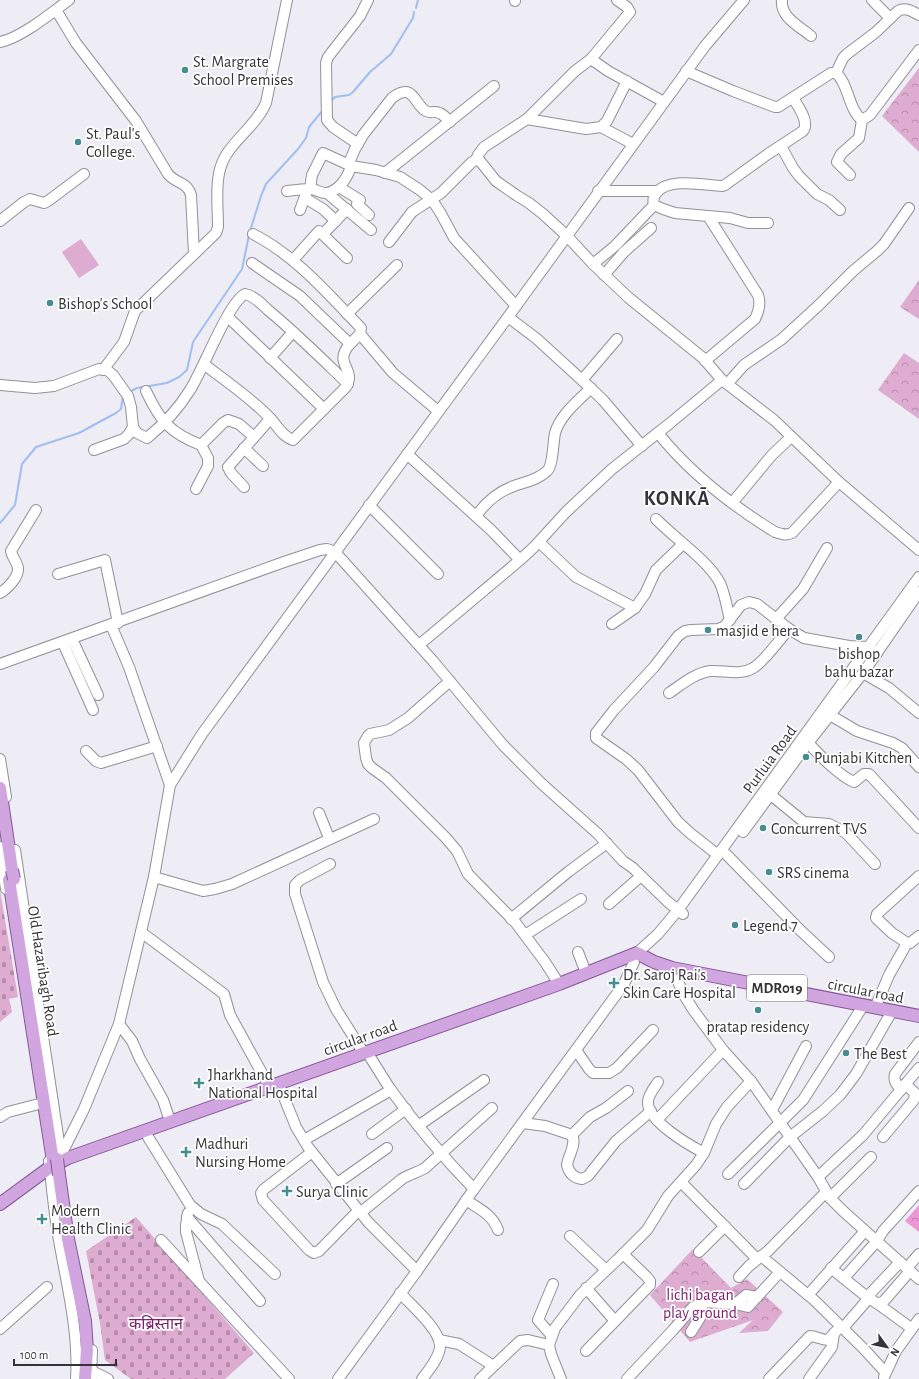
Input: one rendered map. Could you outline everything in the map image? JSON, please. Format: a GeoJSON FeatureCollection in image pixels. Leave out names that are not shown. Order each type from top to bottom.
{"type":"FeatureCollection","features":[{"type":"Feature","properties":{"kind":"main road","name":"Old Hazaribagh Road"},"geometry":{"type":"LineString","coordinates":[[0,788],[10,876],[46,1116],[57,1167]]}},
{"type":"Feature","properties":{"kind":"main road","name":"Old Hazaribagh Road"},"geometry":{"type":"LineString","coordinates":[[0,819],[57,1167]]}},
{"type":"Feature","properties":{"kind":"main road","name":"circular road"},"geometry":{"type":"LineString","coordinates":[[367,1054],[556,992],[638,957]]}},
{"type":"Feature","properties":{"kind":"main road","name":"circular road"},"geometry":{"type":"LineString","coordinates":[[57,1167],[148,1137],[275,1088],[586,973],[638,957],[662,966],[919,1016]]}},
{"type":"Feature","properties":{"kind":"main road","name":"circular road"},"geometry":{"type":"LineString","coordinates":[[57,1167],[91,1149],[170,1121],[275,1088]]}},
{"type":"Feature","properties":{"kind":"main road"},"geometry":{"type":"LineString","coordinates":[[0,1204],[57,1167]]}},
{"type":"Feature","properties":{"kind":"main road"},"geometry":{"type":"LineString","coordinates":[[0,1212],[57,1167]]}},
{"type":"Feature","properties":{"kind":"main road"},"geometry":{"type":"LineString","coordinates":[[57,1167],[68,1239],[85,1321],[89,1376]]}},
{"type":"Feature","properties":{"kind":"main road"},"geometry":{"type":"LineString","coordinates":[[57,1167],[63,1240],[79,1322],[82,1352],[80,1379]]}},
{"type":"Feature","properties":{"kind":"street"},"geometry":{"type":"LineString","coordinates":[[0,42],[9,40],[69,0]]}},
{"type":"Feature","properties":{"kind":"street"},"geometry":{"type":"LineString","coordinates":[[103,370],[124,342],[135,311],[213,237],[218,227],[218,177],[221,166],[224,159],[259,116],[266,103],[286,0]]}},
{"type":"Feature","properties":{"kind":"street"},"geometry":{"type":"LineString","coordinates":[[358,144],[329,124],[327,120],[326,63],[331,53],[360,16],[368,0]]}},
{"type":"Feature","properties":{"kind":"street"},"geometry":{"type":"LineString","coordinates":[[389,242],[412,212],[441,193],[468,165],[476,160],[484,147],[527,119],[575,71],[591,59],[630,12],[628,7],[617,0]]}},
{"type":"Feature","properties":{"kind":"street"},"geometry":{"type":"LineString","coordinates":[[76,1379],[77,1360],[75,1330],[59,1238],[57,1167],[84,1109],[119,1024],[154,877],[170,785],[202,734],[508,317],[598,191],[705,46],[744,0]]}},
{"type":"Feature","properties":{"kind":"street"},"geometry":{"type":"LineString","coordinates":[[782,0],[782,8],[785,14],[811,36]]}},
{"type":"Feature","properties":{"kind":"street"},"geometry":{"type":"LineString","coordinates":[[872,0],[890,18]]}},
{"type":"Feature","properties":{"kind":"street"},"geometry":{"type":"LineString","coordinates":[[836,73],[842,58],[876,32],[890,18],[903,9],[908,9],[919,15]]}},
{"type":"Feature","properties":{"kind":"street"},"geometry":{"type":"LineString","coordinates":[[56,10],[76,43],[136,121],[168,174],[174,180],[186,185],[190,190],[194,254]]}},
{"type":"Feature","properties":{"kind":"street"},"geometry":{"type":"LineString","coordinates":[[862,120],[870,115],[882,101],[919,50]]}},
{"type":"Feature","properties":{"kind":"street"},"geometry":{"type":"LineString","coordinates":[[591,59],[608,71],[664,102]]}},
{"type":"Feature","properties":{"kind":"street"},"geometry":{"type":"LineString","coordinates":[[686,71],[732,91],[775,107],[778,107],[831,73],[836,73]]}},
{"type":"Feature","properties":{"kind":"street"},"geometry":{"type":"LineString","coordinates":[[836,73],[841,79],[857,113],[862,120],[859,138],[841,154],[837,162],[850,175]]}},
{"type":"Feature","properties":{"kind":"street"},"geometry":{"type":"LineString","coordinates":[[601,127],[607,121],[627,81]]}},
{"type":"Feature","properties":{"kind":"street"},"geometry":{"type":"LineString","coordinates":[[385,172],[494,86]]}},
{"type":"Feature","properties":{"kind":"street"},"geometry":{"type":"LineString","coordinates":[[287,191],[327,193],[339,187],[347,176],[363,134],[392,98],[399,92],[411,94],[416,98],[424,110],[428,112],[441,113],[450,122]]}},
{"type":"Feature","properties":{"kind":"street"},"geometry":{"type":"LineString","coordinates":[[654,205],[653,198],[658,191],[669,185],[725,185],[748,167],[803,131],[806,128],[804,118],[792,98]]}},
{"type":"Feature","properties":{"kind":"street"},"geometry":{"type":"LineString","coordinates":[[527,119],[586,129],[601,127],[633,144]]}},
{"type":"Feature","properties":{"kind":"street"},"geometry":{"type":"LineString","coordinates":[[781,146],[799,176],[817,194],[829,200],[840,210]]}},
{"type":"Feature","properties":{"kind":"street"},"geometry":{"type":"LineString","coordinates":[[300,210],[308,192],[312,175],[323,153],[350,165],[385,172],[400,177],[412,184],[432,200],[454,238],[516,306]]}},
{"type":"Feature","properties":{"kind":"street"},"geometry":{"type":"LineString","coordinates":[[476,160],[483,165],[496,181],[528,202],[566,236],[592,264],[629,298],[705,361],[725,381],[774,420],[839,482],[919,550]]}},
{"type":"Feature","properties":{"kind":"street"},"geometry":{"type":"LineString","coordinates":[[0,221],[30,199],[44,203],[48,201],[84,174]]}},
{"type":"Feature","properties":{"kind":"street"},"geometry":{"type":"LineString","coordinates":[[339,187],[360,200],[357,204],[369,215]]}},
{"type":"Feature","properties":{"kind":"street"},"geometry":{"type":"LineString","coordinates":[[598,191],[658,191]]}},
{"type":"Feature","properties":{"kind":"street"},"geometry":{"type":"LineString","coordinates":[[308,192],[336,221]]}},
{"type":"Feature","properties":{"kind":"street"},"geometry":{"type":"LineString","coordinates":[[327,193],[371,230]]}},
{"type":"Feature","properties":{"kind":"street"},"geometry":{"type":"LineString","coordinates":[[654,205],[675,213],[730,218],[748,223],[768,223]]}},
{"type":"Feature","properties":{"kind":"street"},"geometry":{"type":"LineString","coordinates":[[592,264],[615,246],[654,205]]}},
{"type":"Feature","properties":{"kind":"street"},"geometry":{"type":"LineString","coordinates":[[419,645],[520,560],[539,542],[566,512],[617,465],[725,381],[747,362],[782,339],[884,244],[909,208]]}},
{"type":"Feature","properties":{"kind":"street"},"geometry":{"type":"LineString","coordinates":[[323,234],[347,209]]}},
{"type":"Feature","properties":{"kind":"street"},"geometry":{"type":"LineString","coordinates":[[705,361],[755,319],[759,305],[758,295],[708,216]]}},
{"type":"Feature","properties":{"kind":"street"},"geometry":{"type":"LineString","coordinates":[[604,275],[624,252],[651,228]]}},
{"type":"Feature","properties":{"kind":"street"},"geometry":{"type":"LineString","coordinates":[[293,260],[319,231],[347,258]]}},
{"type":"Feature","properties":{"kind":"street"},"geometry":{"type":"LineString","coordinates":[[204,365],[244,395],[270,418],[289,439],[293,440],[348,384],[350,376],[342,356],[349,345],[360,334],[362,331],[361,328],[293,260],[267,241],[253,234]]}},
{"type":"Feature","properties":{"kind":"street"},"geometry":{"type":"LineString","coordinates":[[252,263],[300,296],[348,342],[349,345]]}},
{"type":"Feature","properties":{"kind":"street"},"geometry":{"type":"LineString","coordinates":[[347,314],[397,265]]}},
{"type":"Feature","properties":{"kind":"street"},"geometry":{"type":"LineString","coordinates":[[0,385],[35,388],[54,386],[99,369],[107,370],[113,375],[128,396],[131,407],[133,427],[137,433],[147,438],[164,422],[190,390],[204,365],[218,333],[242,296],[245,294],[261,304],[348,384]]}},
{"type":"Feature","properties":{"kind":"street"},"geometry":{"type":"LineString","coordinates":[[228,317],[324,409]]}},
{"type":"Feature","properties":{"kind":"street"},"geometry":{"type":"LineString","coordinates":[[508,317],[537,339],[582,380],[642,446]]}},
{"type":"Feature","properties":{"kind":"street"},"geometry":{"type":"LineString","coordinates":[[270,358],[293,332]]}},
{"type":"Feature","properties":{"kind":"street"},"geometry":{"type":"LineString","coordinates":[[360,334],[393,373],[438,411]]}},
{"type":"Feature","properties":{"kind":"street"},"geometry":{"type":"LineString","coordinates":[[582,380],[617,339]]}},
{"type":"Feature","properties":{"kind":"street"},"geometry":{"type":"LineString","coordinates":[[476,516],[491,499],[502,491],[530,481],[548,470],[551,465],[551,454],[559,425],[590,388]]}},
{"type":"Feature","properties":{"kind":"street"},"geometry":{"type":"LineString","coordinates":[[146,391],[153,406],[164,422],[178,435],[201,445],[208,458],[208,466],[196,489]]}},
{"type":"Feature","properties":{"kind":"street"},"geometry":{"type":"LineString","coordinates":[[244,487],[230,473],[228,467],[270,418]]}},
{"type":"Feature","properties":{"kind":"street"},"geometry":{"type":"LineString","coordinates":[[201,445],[228,420],[239,424],[254,437]]}},
{"type":"Feature","properties":{"kind":"street"},"geometry":{"type":"LineString","coordinates":[[94,450],[124,439],[133,427]]}},
{"type":"Feature","properties":{"kind":"street"},"geometry":{"type":"LineString","coordinates":[[658,433],[687,466],[732,503],[775,532],[789,535],[796,530],[839,482]]}},
{"type":"Feature","properties":{"kind":"street"},"geometry":{"type":"LineString","coordinates":[[732,503],[772,455],[791,437]]}},
{"type":"Feature","properties":{"kind":"street"},"geometry":{"type":"LineString","coordinates":[[244,448],[263,466]]}},
{"type":"Feature","properties":{"kind":"street"},"geometry":{"type":"LineString","coordinates":[[407,454],[491,530],[520,560]]}},
{"type":"Feature","properties":{"kind":"street"},"geometry":{"type":"LineString","coordinates":[[369,505],[438,574]]}},
{"type":"Feature","properties":{"kind":"street"},"geometry":{"type":"LineString","coordinates":[[0,593],[14,580],[18,573],[18,568],[11,551],[36,510]]}},
{"type":"Feature","properties":{"kind":"street"},"geometry":{"type":"LineString","coordinates":[[656,520],[698,558],[716,577],[722,588],[730,620]]}},
{"type":"Feature","properties":{"kind":"street"},"geometry":{"type":"LineString","coordinates":[[539,542],[576,578],[634,608]]}},
{"type":"Feature","properties":{"kind":"street"},"geometry":{"type":"LineString","coordinates":[[612,624],[634,608],[645,594],[656,570],[683,544]]}},
{"type":"Feature","properties":{"kind":"street"},"geometry":{"type":"LineString","coordinates":[[776,619],[803,589],[827,548]]}},
{"type":"Feature","properties":{"kind":"street"},"geometry":{"type":"LineString","coordinates":[[0,664],[320,550],[327,549],[335,552],[419,645],[503,745],[542,784],[607,843],[623,861],[681,912]]}},
{"type":"Feature","properties":{"kind":"street"},"geometry":{"type":"LineString","coordinates":[[58,574],[105,560],[114,624],[170,785]]}},
{"type":"Feature","properties":{"kind":"street","name":"Purluia Road"},"geometry":{"type":"LineString","coordinates":[[722,854],[771,795],[805,740],[830,715],[863,673],[872,650],[919,577]]}},
{"type":"Feature","properties":{"kind":"street","name":"Purluia Road"},"geometry":{"type":"LineString","coordinates":[[338,1379],[417,1271],[466,1200],[624,984],[638,957],[681,912],[805,740],[872,650],[919,592]]}},
{"type":"Feature","properties":{"kind":"street"},"geometry":{"type":"LineString","coordinates":[[829,956],[722,854],[690,834],[678,822],[638,770],[626,759],[598,740],[595,736],[597,731],[614,710],[654,666],[678,636],[685,631],[703,628],[718,629],[724,627],[741,605],[749,602],[757,604],[789,629],[804,638],[872,650]]}},
{"type":"Feature","properties":{"kind":"street"},"geometry":{"type":"LineString","coordinates":[[669,693],[683,683],[700,674],[710,671],[742,672],[754,668],[789,629]]}},
{"type":"Feature","properties":{"kind":"street"},"geometry":{"type":"LineString","coordinates":[[68,641],[98,695]]}},
{"type":"Feature","properties":{"kind":"street"},"geometry":{"type":"LineString","coordinates":[[68,641],[93,710]]}},
{"type":"Feature","properties":{"kind":"street"},"geometry":{"type":"LineString","coordinates":[[863,673],[889,688],[919,713]]}},
{"type":"Feature","properties":{"kind":"street"},"geometry":{"type":"LineString","coordinates":[[450,681],[408,718],[389,730],[370,734],[368,736],[364,743],[368,764],[386,778],[446,838],[457,851],[468,874],[512,919],[545,962],[559,984]]}},
{"type":"Feature","properties":{"kind":"street"},"geometry":{"type":"LineString","coordinates":[[830,715],[857,731],[893,743],[902,748],[919,767]]}},
{"type":"Feature","properties":{"kind":"street"},"geometry":{"type":"LineString","coordinates":[[805,740],[826,761],[849,780],[854,782],[864,774],[869,774],[919,828]]}},
{"type":"Feature","properties":{"kind":"street"},"geometry":{"type":"LineString","coordinates":[[86,751],[96,761],[102,763],[157,746]]}},
{"type":"Feature","properties":{"kind":"street"},"geometry":{"type":"LineString","coordinates":[[0,759],[10,876],[39,1104],[57,1167],[92,1332],[89,1376],[108,1379]]}},
{"type":"Feature","properties":{"kind":"street"},"geometry":{"type":"LineString","coordinates":[[771,795],[804,822],[829,824],[846,833],[875,864]]}},
{"type":"Feature","properties":{"kind":"street"},"geometry":{"type":"LineString","coordinates":[[319,813],[329,838]]}},
{"type":"Feature","properties":{"kind":"street"},"geometry":{"type":"LineString","coordinates":[[154,877],[203,891],[215,889],[232,884],[329,838],[374,819]]}},
{"type":"Feature","properties":{"kind":"street"},"geometry":{"type":"LineString","coordinates":[[512,919],[568,872],[607,843]]}},
{"type":"Feature","properties":{"kind":"street"},"geometry":{"type":"LineString","coordinates":[[0,847],[10,876]]}},
{"type":"Feature","properties":{"kind":"street"},"geometry":{"type":"LineString","coordinates":[[330,864],[300,880],[295,885],[295,894],[323,982],[334,1005],[391,1090],[441,1154],[474,1189]]}},
{"type":"Feature","properties":{"kind":"street"},"geometry":{"type":"LineString","coordinates":[[608,904],[641,876]]}},
{"type":"Feature","properties":{"kind":"street"},"geometry":{"type":"LineString","coordinates":[[907,943],[892,933],[876,917],[877,914],[919,876]]}},
{"type":"Feature","properties":{"kind":"street"},"geometry":{"type":"LineString","coordinates":[[525,935],[581,899]]}},
{"type":"Feature","properties":{"kind":"street"},"geometry":{"type":"LineString","coordinates":[[141,932],[224,994],[230,1015],[312,1152],[359,1212],[417,1271]]}},
{"type":"Feature","properties":{"kind":"street"},"geometry":{"type":"LineString","coordinates":[[875,1008],[889,975],[907,943],[919,936]]}},
{"type":"Feature","properties":{"kind":"street"},"geometry":{"type":"LineString","coordinates":[[578,952],[586,973]]}},
{"type":"Feature","properties":{"kind":"street"},"geometry":{"type":"LineString","coordinates":[[672,968],[684,995],[694,1011],[724,1050],[751,1080],[818,1177],[828,1195],[865,1231],[919,1279]]}},
{"type":"Feature","properties":{"kind":"street"},"geometry":{"type":"LineString","coordinates":[[728,1174],[803,1100],[863,1006]]}},
{"type":"Feature","properties":{"kind":"street"},"geometry":{"type":"LineString","coordinates":[[744,1184],[790,1137],[823,1111],[840,1095],[856,1074],[892,1011]]}},
{"type":"Feature","properties":{"kind":"street"},"geometry":{"type":"LineString","coordinates":[[119,1024],[132,1041],[140,1059],[163,1100],[170,1121]]}},
{"type":"Feature","properties":{"kind":"street"},"geometry":{"type":"LineString","coordinates":[[576,1050],[593,1073],[613,1072],[654,1030]]}},
{"type":"Feature","properties":{"kind":"street"},"geometry":{"type":"LineString","coordinates":[[883,1137],[914,1100],[915,1093],[895,1082],[894,1078],[895,1074],[919,1042]]}},
{"type":"Feature","properties":{"kind":"street"},"geometry":{"type":"LineString","coordinates":[[772,1110],[806,1046]]}},
{"type":"Feature","properties":{"kind":"street"},"geometry":{"type":"LineString","coordinates":[[572,1135],[574,1138],[568,1159],[568,1170],[574,1177],[585,1179],[616,1142],[654,1115],[724,1050]]}},
{"type":"Feature","properties":{"kind":"street"},"geometry":{"type":"LineString","coordinates":[[818,1177],[853,1145],[919,1068]]}},
{"type":"Feature","properties":{"kind":"street"},"geometry":{"type":"LineString","coordinates":[[418,1126],[484,1080]]}},
{"type":"Feature","properties":{"kind":"street"},"geometry":{"type":"LineString","coordinates":[[550,1341],[555,1328],[586,1288],[647,1230],[668,1196],[696,1165],[704,1153],[710,1137],[727,1107],[751,1080]]}},
{"type":"Feature","properties":{"kind":"street"},"geometry":{"type":"LineString","coordinates":[[658,1082],[649,1098],[648,1103],[654,1115],[667,1130],[704,1153]]}},
{"type":"Feature","properties":{"kind":"street"},"geometry":{"type":"LineString","coordinates":[[304,1140],[391,1090]]}},
{"type":"Feature","properties":{"kind":"street"},"geometry":{"type":"LineString","coordinates":[[572,1135],[590,1117],[606,1108],[628,1091]]}},
{"type":"Feature","properties":{"kind":"street"},"geometry":{"type":"LineString","coordinates":[[0,1117],[8,1112],[39,1104]]}},
{"type":"Feature","properties":{"kind":"street"},"geometry":{"type":"LineString","coordinates":[[312,1152],[263,1190],[261,1196],[309,1250],[314,1253],[318,1251],[359,1212],[402,1178],[420,1172],[492,1108]]}},
{"type":"Feature","properties":{"kind":"street"},"geometry":{"type":"LineString","coordinates":[[372,1134],[406,1109]]}},
{"type":"Feature","properties":{"kind":"street"},"geometry":{"type":"LineString","coordinates":[[523,1122],[545,1126],[572,1135]]}},
{"type":"Feature","properties":{"kind":"street"},"geometry":{"type":"LineString","coordinates":[[148,1137],[190,1205],[201,1214],[222,1224],[275,1274]]}},
{"type":"Feature","properties":{"kind":"street"},"geometry":{"type":"LineString","coordinates":[[336,1184],[387,1148]]}},
{"type":"Feature","properties":{"kind":"street"},"geometry":{"type":"LineString","coordinates":[[739,1278],[768,1251],[806,1211],[828,1195],[871,1157]]}},
{"type":"Feature","properties":{"kind":"street"},"geometry":{"type":"LineString","coordinates":[[681,1182],[759,1258],[780,1272],[808,1295],[884,1376],[896,1351],[911,1328],[919,1319]]}},
{"type":"Feature","properties":{"kind":"street"},"geometry":{"type":"LineString","coordinates":[[844,1278],[919,1191]]}},
{"type":"Feature","properties":{"kind":"street"},"geometry":{"type":"LineString","coordinates":[[466,1200],[491,1217],[498,1230]]}},
{"type":"Feature","properties":{"kind":"street"},"geometry":{"type":"LineString","coordinates":[[190,1205],[187,1217],[186,1232],[200,1282]]}},
{"type":"Feature","properties":{"kind":"street"},"geometry":{"type":"LineString","coordinates":[[187,1217],[260,1301]]}},
{"type":"Feature","properties":{"kind":"street"},"geometry":{"type":"LineString","coordinates":[[699,1252],[725,1226]]}},
{"type":"Feature","properties":{"kind":"street"},"geometry":{"type":"LineString","coordinates":[[808,1295],[865,1231]]}},
{"type":"Feature","properties":{"kind":"street"},"geometry":{"type":"LineString","coordinates":[[570,1236],[606,1270]]}},
{"type":"Feature","properties":{"kind":"street"},"geometry":{"type":"LineString","coordinates":[[161,1240],[289,1379]]}},
{"type":"Feature","properties":{"kind":"street"},"geometry":{"type":"LineString","coordinates":[[586,1351],[648,1289],[651,1283],[647,1277],[623,1254]]}},
{"type":"Feature","properties":{"kind":"street"},"geometry":{"type":"LineString","coordinates":[[769,1379],[810,1336],[822,1340],[828,1340],[868,1298],[919,1254]]}},
{"type":"Feature","properties":{"kind":"street"},"geometry":{"type":"LineString","coordinates":[[878,1304],[884,1301],[905,1267]]}},
{"type":"Feature","properties":{"kind":"street"},"geometry":{"type":"LineString","coordinates":[[831,1268],[868,1298],[911,1328]]}},
{"type":"Feature","properties":{"kind":"street"},"geometry":{"type":"LineString","coordinates":[[627,1379],[693,1307],[703,1302],[735,1304],[746,1295],[757,1297],[780,1272]]}},
{"type":"Feature","properties":{"kind":"street"},"geometry":{"type":"LineString","coordinates":[[553,1284],[538,1320],[550,1341],[551,1354],[561,1379]]}},
{"type":"Feature","properties":{"kind":"street"},"geometry":{"type":"LineString","coordinates":[[0,1329],[47,1287]]}},
{"type":"Feature","properties":{"kind":"street"},"geometry":{"type":"LineString","coordinates":[[586,1288],[615,1321]]}},
{"type":"Feature","properties":{"kind":"street"},"geometry":{"type":"LineString","coordinates":[[400,1293],[436,1332],[439,1340],[440,1346],[436,1358],[422,1379]]}},
{"type":"Feature","properties":{"kind":"street"},"geometry":{"type":"LineString","coordinates":[[690,1332],[702,1316],[703,1302]]}},
{"type":"Feature","properties":{"kind":"street"},"geometry":{"type":"LineString","coordinates":[[809,1379],[832,1347],[839,1329]]}},
{"type":"Feature","properties":{"kind":"street"},"geometry":{"type":"LineString","coordinates":[[439,1340],[459,1344],[492,1366]]}},
{"type":"Feature","properties":{"kind":"street"},"geometry":{"type":"LineString","coordinates":[[480,1379],[520,1341],[550,1341]]}},
{"type":"Feature","properties":{"kind":"green space"},"geometry":{"type":"Polygon","coordinates":[[[919,68],[919,152],[882,116],[919,68]]]}},
{"type":"Feature","properties":{"kind":"green space"},"geometry":{"type":"Polygon","coordinates":[[[81,239],[99,265],[79,278],[62,252],[81,239]]]}},
{"type":"Feature","properties":{"kind":"green space"},"geometry":{"type":"Polygon","coordinates":[[[919,280],[919,319],[900,307],[919,280]]]}},
{"type":"Feature","properties":{"kind":"green space"},"geometry":{"type":"Polygon","coordinates":[[[904,353],[919,363],[919,419],[878,390],[904,353]]]}},
{"type":"Feature","properties":{"kind":"green space"},"geometry":{"type":"Polygon","coordinates":[[[0,890],[18,997],[9,999],[12,1012],[0,1022],[0,890]]]}},
{"type":"Feature","properties":{"kind":"green space"},"geometry":{"type":"Polygon","coordinates":[[[919,1205],[919,1232],[905,1221],[919,1205]]]}},
{"type":"Feature","properties":{"kind":"green space","name":"कब्रिस्तान"},"geometry":{"type":"Polygon","coordinates":[[[136,1217],[254,1353],[225,1379],[131,1379],[105,1360],[100,1323],[86,1251],[136,1217]]]}},
{"type":"Feature","properties":{"kind":"green space","name":"lichi bagan play ground"},"geometry":{"type":"Polygon","coordinates":[[[693,1249],[731,1288],[747,1279],[783,1312],[768,1331],[739,1333],[753,1320],[690,1342],[650,1295],[693,1249]]]}},
{"type":"Feature","properties":{"kind":"waterway"},"geometry":{"type":"LineString","coordinates":[[416,8],[418,0]]}},
{"type":"Feature","properties":{"kind":"waterway"},"geometry":{"type":"LineString","coordinates":[[330,102],[335,97],[349,95],[353,92],[370,72],[391,54],[413,18],[414,12]]}},
{"type":"Feature","properties":{"kind":"waterway"},"geometry":{"type":"LineString","coordinates":[[250,231],[266,184],[298,149],[306,138],[309,127],[323,110]]}},
{"type":"Feature","properties":{"kind":"waterway"},"geometry":{"type":"LineString","coordinates":[[131,391],[137,388],[167,383],[179,377],[187,370],[193,342],[242,269],[249,235]]}},
{"type":"Feature","properties":{"kind":"waterway"},"geometry":{"type":"LineString","coordinates":[[0,523],[15,505],[22,464],[36,447],[79,433],[116,413],[121,409],[123,396]]}},
{"type":"Feature","properties":{"kind":"place","name":"St. Margrate School Premises"},"geometry":{"type":"Point","coordinates":[185,70]}},
{"type":"Feature","properties":{"kind":"place","name":"St. Paul's College."},"geometry":{"type":"Point","coordinates":[78,142]}},
{"type":"Feature","properties":{"kind":"place","name":"Bishop's School"},"geometry":{"type":"Point","coordinates":[50,303]}},
{"type":"Feature","properties":{"kind":"place","name":"masjid e hera"},"geometry":{"type":"Point","coordinates":[708,630]}},
{"type":"Feature","properties":{"kind":"place","name":"bishop bahu bazar"},"geometry":{"type":"Point","coordinates":[859,637]}},
{"type":"Feature","properties":{"kind":"place","name":"Punjabi Kitchen"},"geometry":{"type":"Point","coordinates":[806,757]}},
{"type":"Feature","properties":{"kind":"place","name":"Concurrent TVS"},"geometry":{"type":"Point","coordinates":[763,828]}},
{"type":"Feature","properties":{"kind":"place","name":"SRS cinema"},"geometry":{"type":"Point","coordinates":[769,872]}},
{"type":"Feature","properties":{"kind":"place","name":"Legend 7"},"geometry":{"type":"Point","coordinates":[735,925]}},
{"type":"Feature","properties":{"kind":"place","name":"Dr. Saroj Rai's Skin Care Hospital"},"geometry":{"type":"Point","coordinates":[614,983]}},
{"type":"Feature","properties":{"kind":"place","name":"pratap residency"},"geometry":{"type":"Point","coordinates":[758,1010]}},
{"type":"Feature","properties":{"kind":"place","name":"The Best"},"geometry":{"type":"Point","coordinates":[846,1053]}},
{"type":"Feature","properties":{"kind":"place","name":"Jharkhand National Hospital"},"geometry":{"type":"Point","coordinates":[199,1083]}},
{"type":"Feature","properties":{"kind":"place","name":"Madhuri Nursing Home"},"geometry":{"type":"Point","coordinates":[186,1152]}},
{"type":"Feature","properties":{"kind":"place","name":"Surya Clinic"},"geometry":{"type":"Point","coordinates":[287,1191]}},
{"type":"Feature","properties":{"kind":"place","name":"Modern Health Clinic"},"geometry":{"type":"Point","coordinates":[42,1219]}},
{"type":"Feature","properties":{"kind":"district","name":"KONKĀ"},"geometry":{"type":"Point","coordinates":[677,498]}}]}
